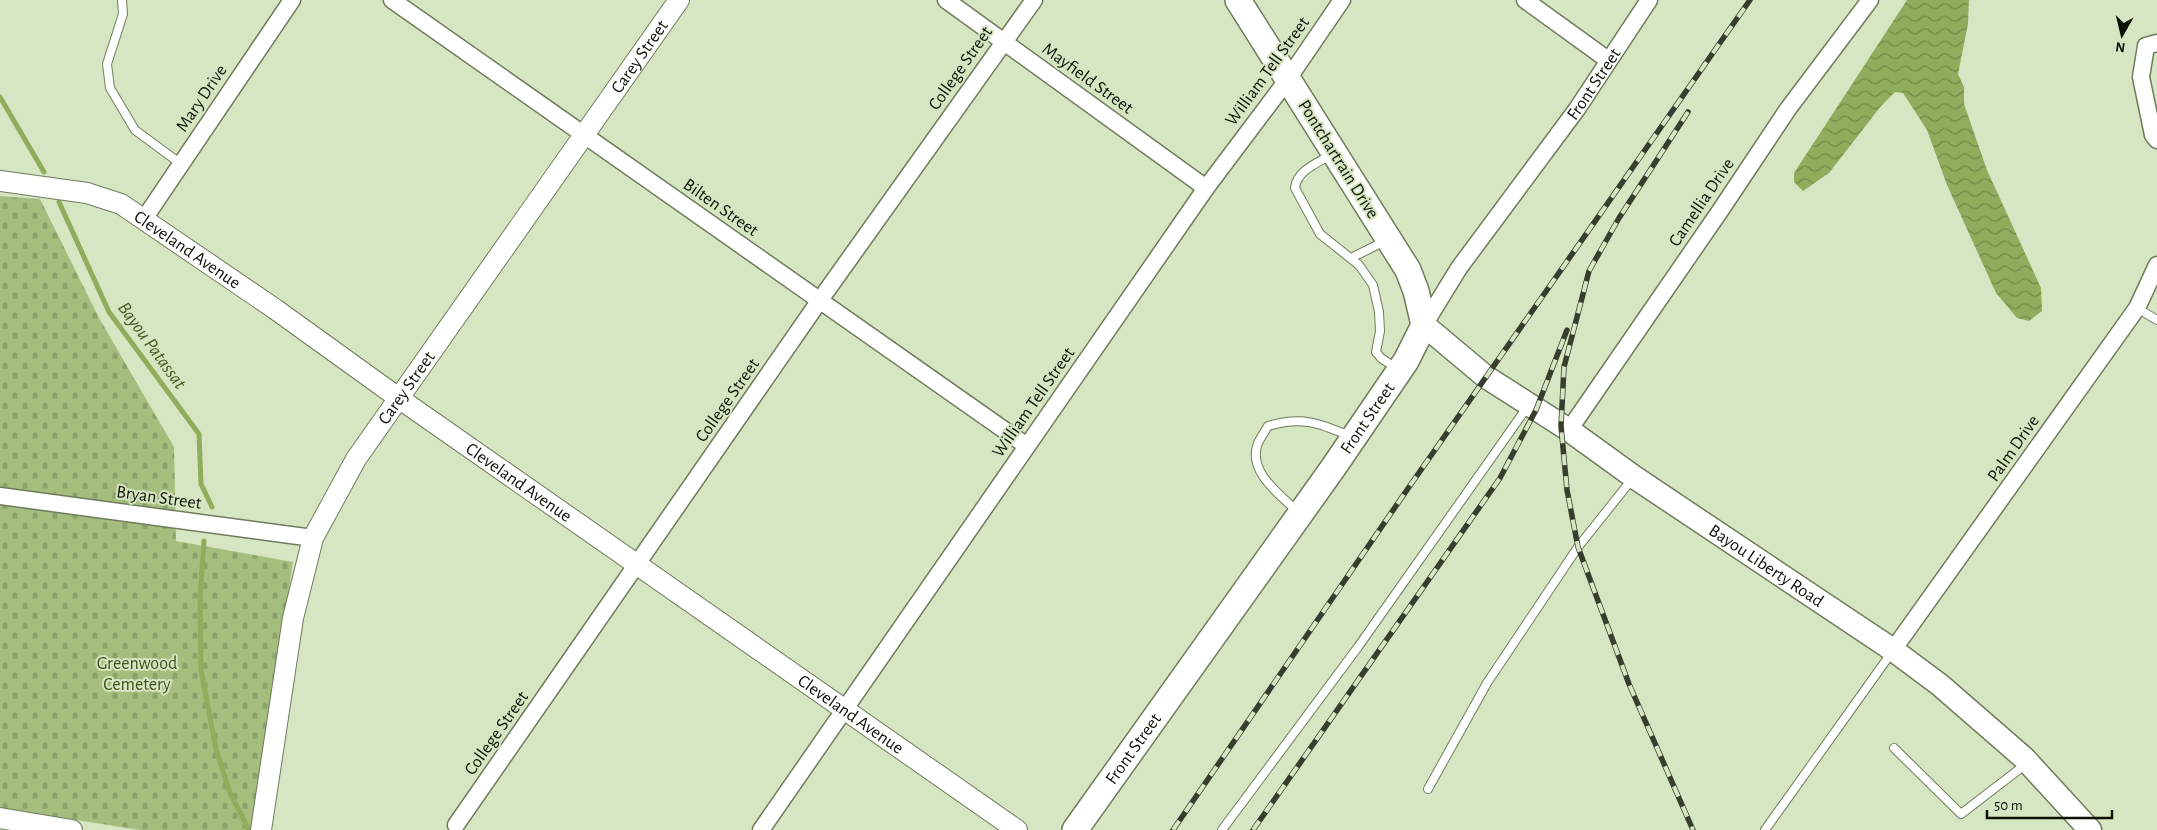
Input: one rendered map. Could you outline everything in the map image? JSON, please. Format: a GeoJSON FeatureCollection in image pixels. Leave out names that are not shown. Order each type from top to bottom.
{"type":"FeatureCollection","features":[{"type":"Feature","properties":{"kind":"main road","name":"Pontchartrain Drive"},"geometry":{"type":"LineString","coordinates":[[1238,0],[1408,270],[1416,291],[1424,325]]}},
{"type":"Feature","properties":{"kind":"main road","name":"Bayou Liberty Road"},"geometry":{"type":"LineString","coordinates":[[1424,325],[1486,377],[1569,430],[1634,476],[1893,650],[1940,685],[2028,762],[2090,830]]}},
{"type":"Feature","properties":{"kind":"main road","name":"Front Street"},"geometry":{"type":"LineString","coordinates":[[1075,830],[1354,438],[1400,371],[1424,325]]}},
{"type":"Feature","properties":{"kind":"street","name":"Mary Drive"},"geometry":{"type":"LineString","coordinates":[[144,219],[292,0]]}},
{"type":"Feature","properties":{"kind":"street","name":"Bilten Street"},"geometry":{"type":"LineString","coordinates":[[392,0],[1027,446]]}},
{"type":"Feature","properties":{"kind":"street","name":"Carey Street"},"geometry":{"type":"LineString","coordinates":[[262,825],[294,618],[313,538],[356,459],[679,0]]}},
{"type":"Feature","properties":{"kind":"street","name":"Mayfield Street"},"geometry":{"type":"LineString","coordinates":[[946,0],[1206,188]]}},
{"type":"Feature","properties":{"kind":"street","name":"College Street"},"geometry":{"type":"LineString","coordinates":[[456,825],[820,300],[1034,0]]}},
{"type":"Feature","properties":{"kind":"street","name":"William Tell Street"},"geometry":{"type":"LineString","coordinates":[[761,830],[1206,188],[1288,79],[1342,0]]}},
{"type":"Feature","properties":{"kind":"street"},"geometry":{"type":"LineString","coordinates":[[1525,0],[1608,60]]}},
{"type":"Feature","properties":{"kind":"street","name":"Front Street"},"geometry":{"type":"LineString","coordinates":[[1424,325],[1459,268],[1577,109],[1649,0]]}},
{"type":"Feature","properties":{"kind":"street","name":"Camellia Drive"},"geometry":{"type":"LineString","coordinates":[[1569,430],[1788,109],[1870,0]]}},
{"type":"Feature","properties":{"kind":"street"},"geometry":{"type":"LineString","coordinates":[[2157,43],[2146,46],[2141,77],[2153,135],[2157,140]]}},
{"type":"Feature","properties":{"kind":"street","name":"Cleveland Avenue"},"geometry":{"type":"LineString","coordinates":[[0,180],[87,193],[121,204],[1017,830]]}},
{"type":"Feature","properties":{"kind":"street","name":"Palm Drive"},"geometry":{"type":"LineString","coordinates":[[1893,650],[2137,308],[2157,265]]}},
{"type":"Feature","properties":{"kind":"street","name":"Bryan Street"},"geometry":{"type":"LineString","coordinates":[[0,496],[313,538]]}},
{"type":"Feature","properties":{"kind":"street"},"geometry":{"type":"LineString","coordinates":[[0,818],[72,830]]}},
{"type":"Feature","properties":{"kind":"lane"},"geometry":{"type":"LineString","coordinates":[[122,0],[123,14],[107,64],[110,88],[135,130],[181,164]]}},
{"type":"Feature","properties":{"kind":"lane"},"geometry":{"type":"LineString","coordinates":[[1335,153],[1300,174],[1296,180],[1295,188],[1320,234],[1359,265],[1373,284],[1377,298],[1380,331],[1376,348],[1377,354],[1400,371]]}},
{"type":"Feature","properties":{"kind":"lane"},"geometry":{"type":"LineString","coordinates":[[1351,258],[1389,239]]}},
{"type":"Feature","properties":{"kind":"lane"},"geometry":{"type":"LineString","coordinates":[[2137,308],[2157,320]]}},
{"type":"Feature","properties":{"kind":"lane"},"geometry":{"type":"LineString","coordinates":[[1222,830],[1358,647],[1529,404]]}},
{"type":"Feature","properties":{"kind":"lane"},"geometry":{"type":"LineString","coordinates":[[1300,514],[1265,480],[1256,461],[1258,444],[1268,426],[1286,421],[1318,422],[1354,438]]}},
{"type":"Feature","properties":{"kind":"lane"},"geometry":{"type":"LineString","coordinates":[[1428,789],[1498,667],[1578,547],[1634,476]]}},
{"type":"Feature","properties":{"kind":"lane"},"geometry":{"type":"LineString","coordinates":[[1765,830],[1893,650]]}},
{"type":"Feature","properties":{"kind":"lane"},"geometry":{"type":"LineString","coordinates":[[1894,748],[1961,814],[2028,762]]}},
{"type":"Feature","properties":{"kind":"green space","name":"Greenwood Cemetery"},"geometry":{"type":"Polygon","coordinates":[[[0,196],[40,199],[99,318],[174,447],[176,541],[293,562],[252,830],[140,830],[0,808],[0,196]]]}},
{"type":"Feature","properties":{"kind":"water"},"geometry":{"type":"Polygon","coordinates":[[[1907,0],[1969,0],[1968,24],[1958,74],[1964,87],[1964,104],[1987,170],[2041,288],[2042,311],[2029,321],[2017,318],[1996,293],[1947,185],[1927,130],[1903,93],[1895,92],[1881,106],[1829,173],[1803,191],[1794,182],[1794,173],[1907,0]]]}},
{"type":"Feature","properties":{"kind":"waterway","name":"Bayou Patassat"},"geometry":{"type":"LineString","coordinates":[[0,97],[44,172]]}},
{"type":"Feature","properties":{"kind":"waterway","name":"Bayou Patassat"},"geometry":{"type":"LineString","coordinates":[[59,202],[109,312],[199,434],[201,484],[212,507]]}},
{"type":"Feature","properties":{"kind":"waterway","name":"Bayou Patassat"},"geometry":{"type":"LineString","coordinates":[[204,541],[200,597],[201,670],[216,749],[230,793],[249,830]]}},
{"type":"Feature","properties":{"kind":"railway"},"geometry":{"type":"LineString","coordinates":[[1173,830],[1409,487],[1750,0]]}},
{"type":"Feature","properties":{"kind":"railway"},"geometry":{"type":"LineString","coordinates":[[1688,112],[1619,218],[1589,271],[1564,367],[1561,426],[1567,490],[1578,547],[1629,684],[1693,830]]}},
{"type":"Feature","properties":{"kind":"railway"},"geometry":{"type":"LineString","coordinates":[[1253,830],[1500,478],[1536,410],[1567,330]]}}]}
